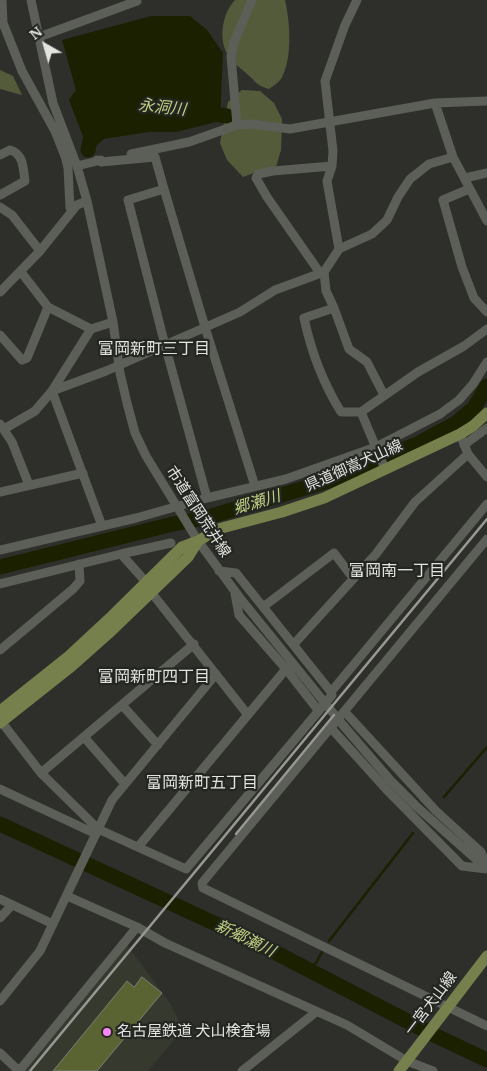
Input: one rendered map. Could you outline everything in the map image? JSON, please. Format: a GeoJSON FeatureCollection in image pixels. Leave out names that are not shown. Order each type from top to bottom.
{"type":"FeatureCollection","features":[{"type":"Feature","properties":{"kind":"main road","name":"県道御嵩犬山線"},"geometry":{"type":"LineString","coordinates":[[0,719],[112,616],[149,587],[182,547],[218,530],[324,498],[385,469],[464,444],[472,426],[487,413]]}},
{"type":"Feature","properties":{"kind":"main road","name":"一宮犬山線"},"geometry":{"type":"LineString","coordinates":[[399,1071],[487,956]]}},
{"type":"Feature","properties":{"kind":"street"},"geometry":{"type":"LineString","coordinates":[[2,0],[3,23],[22,71],[40,107],[55,131],[65,156],[68,168],[70,208],[73,210]]}},
{"type":"Feature","properties":{"kind":"street","name":"市道富岡荒井線"},"geometry":{"type":"LineString","coordinates":[[31,0],[53,103],[77,166],[87,201],[120,364],[121,380],[136,433],[146,456],[176,508],[219,571],[342,724],[390,780],[417,807],[487,869]]}},
{"type":"Feature","properties":{"kind":"street"},"geometry":{"type":"LineString","coordinates":[[237,125],[231,56],[234,42],[252,0]]}},
{"type":"Feature","properties":{"kind":"street"},"geometry":{"type":"LineString","coordinates":[[338,249],[327,180],[332,166],[333,151],[325,81],[345,25],[357,0]]}},
{"type":"Feature","properties":{"kind":"street"},"geometry":{"type":"LineString","coordinates":[[39,37],[137,1]]}},
{"type":"Feature","properties":{"kind":"street"},"geometry":{"type":"LineString","coordinates":[[77,166],[97,160],[189,142],[237,125],[252,124],[290,129],[434,103],[487,101]]}},
{"type":"Feature","properties":{"kind":"street"},"geometry":{"type":"LineString","coordinates":[[434,103],[453,157],[487,221]]}},
{"type":"Feature","properties":{"kind":"street"},"geometry":{"type":"LineString","coordinates":[[0,155],[10,150],[16,152],[21,157],[25,181],[0,195]]}},
{"type":"Feature","properties":{"kind":"street"},"geometry":{"type":"LineString","coordinates":[[97,160],[101,162],[155,157],[205,327],[255,486]]}},
{"type":"Feature","properties":{"kind":"street"},"geometry":{"type":"LineString","coordinates":[[52,391],[240,312],[275,290],[322,273],[338,249],[372,234],[387,220],[410,179],[429,164],[453,157]]}},
{"type":"Feature","properties":{"kind":"street"},"geometry":{"type":"LineString","coordinates":[[332,166],[273,171],[258,174],[256,178],[266,197],[322,273],[326,291],[349,349],[366,362],[384,395]]}},
{"type":"Feature","properties":{"kind":"street"},"geometry":{"type":"LineString","coordinates":[[465,178],[487,173]]}},
{"type":"Feature","properties":{"kind":"street"},"geometry":{"type":"LineString","coordinates":[[164,189],[128,200],[207,498]]}},
{"type":"Feature","properties":{"kind":"street"},"geometry":{"type":"LineString","coordinates":[[469,189],[443,200],[462,267],[474,298],[487,312]]}},
{"type":"Feature","properties":{"kind":"street"},"geometry":{"type":"LineString","coordinates":[[0,292],[40,251],[77,205],[87,201]]}},
{"type":"Feature","properties":{"kind":"street"},"geometry":{"type":"LineString","coordinates":[[0,207],[12,214],[40,251]]}},
{"type":"Feature","properties":{"kind":"street"},"geometry":{"type":"LineString","coordinates":[[21,272],[48,307],[91,329]]}},
{"type":"Feature","properties":{"kind":"street"},"geometry":{"type":"LineString","coordinates":[[0,335],[22,360],[27,358],[48,307]]}},
{"type":"Feature","properties":{"kind":"street"},"geometry":{"type":"LineString","coordinates":[[334,308],[304,318],[310,346],[329,393],[341,412],[361,412],[418,372],[464,346],[487,329]]}},
{"type":"Feature","properties":{"kind":"street"},"geometry":{"type":"LineString","coordinates":[[30,485],[12,442],[2,426],[35,411],[52,391],[91,329],[112,322]]}},
{"type":"Feature","properties":{"kind":"street"},"geometry":{"type":"LineString","coordinates":[[0,550],[176,508],[207,498],[286,479],[376,447],[440,414],[459,400],[473,384],[487,362]]}},
{"type":"Feature","properties":{"kind":"street"},"geometry":{"type":"LineString","coordinates":[[52,391],[102,526]]}},
{"type":"Feature","properties":{"kind":"street"},"geometry":{"type":"LineString","coordinates":[[361,412],[385,469]]}},
{"type":"Feature","properties":{"kind":"street"},"geometry":{"type":"LineString","coordinates":[[294,644],[376,554],[415,502],[464,444],[487,428]]}},
{"type":"Feature","properties":{"kind":"street"},"geometry":{"type":"LineString","coordinates":[[464,444],[487,477]]}},
{"type":"Feature","properties":{"kind":"street"},"geometry":{"type":"LineString","coordinates":[[0,492],[82,473]]}},
{"type":"Feature","properties":{"kind":"street"},"geometry":{"type":"LineString","coordinates":[[330,692],[487,504]]}},
{"type":"Feature","properties":{"kind":"street"},"geometry":{"type":"LineString","coordinates":[[487,539],[202,883],[203,888],[487,1026]]}},
{"type":"Feature","properties":{"kind":"street"},"geometry":{"type":"LineString","coordinates":[[0,584],[171,543]]}},
{"type":"Feature","properties":{"kind":"street"},"geometry":{"type":"LineString","coordinates":[[263,607],[334,553],[350,574]]}},
{"type":"Feature","properties":{"kind":"street"},"geometry":{"type":"LineString","coordinates":[[121,554],[194,644],[248,715]]}},
{"type":"Feature","properties":{"kind":"street"},"geometry":{"type":"LineString","coordinates":[[0,650],[73,590],[80,581],[79,564]]}},
{"type":"Feature","properties":{"kind":"street"},"geometry":{"type":"LineString","coordinates":[[0,789],[186,869],[332,695],[294,644],[236,573],[219,571]]}},
{"type":"Feature","properties":{"kind":"street"},"geometry":{"type":"LineString","coordinates":[[238,595],[239,614],[318,710]]}},
{"type":"Feature","properties":{"kind":"street"},"geometry":{"type":"LineString","coordinates":[[41,773],[194,644]]}},
{"type":"Feature","properties":{"kind":"street"},"geometry":{"type":"LineString","coordinates":[[138,847],[286,669]]}},
{"type":"Feature","properties":{"kind":"street"},"geometry":{"type":"LineString","coordinates":[[0,1001],[40,951],[112,800],[216,674]]}},
{"type":"Feature","properties":{"kind":"street"},"geometry":{"type":"LineString","coordinates":[[122,704],[158,745]]}},
{"type":"Feature","properties":{"kind":"street"},"geometry":{"type":"LineString","coordinates":[[331,728],[386,789],[462,866],[487,869],[481,852],[436,811],[345,712]]}},
{"type":"Feature","properties":{"kind":"street"},"geometry":{"type":"LineString","coordinates":[[0,719],[41,773],[97,832]]}},
{"type":"Feature","properties":{"kind":"street"},"geometry":{"type":"LineString","coordinates":[[84,737],[125,784]]}},
{"type":"Feature","properties":{"kind":"street"},"geometry":{"type":"LineString","coordinates":[[67,896],[137,927],[165,943],[347,1025],[433,1071]]}},
{"type":"Feature","properties":{"kind":"street"},"geometry":{"type":"LineString","coordinates":[[0,899],[53,924]]}},
{"type":"Feature","properties":{"kind":"street"},"geometry":{"type":"LineString","coordinates":[[0,918],[12,905]]}},
{"type":"Feature","properties":{"kind":"street"},"geometry":{"type":"LineString","coordinates":[[0,1053],[19,1071],[137,927]]}},
{"type":"Feature","properties":{"kind":"street"},"geometry":{"type":"LineString","coordinates":[[242,1071],[316,1012]]}},
{"type":"Feature","properties":{"kind":"shaded area"},"geometry":{"type":"Polygon","coordinates":[[[235,0],[285,0],[289,29],[289,51],[281,79],[269,89],[256,83],[234,62],[223,44],[224,20],[235,0]]]}},
{"type":"Feature","properties":{"kind":"shaded area"},"geometry":{"type":"Polygon","coordinates":[[[0,70],[13,76],[22,95],[0,89],[0,70]]]}},
{"type":"Feature","properties":{"kind":"shaded area"},"geometry":{"type":"Polygon","coordinates":[[[242,90],[260,91],[274,103],[282,119],[281,150],[276,167],[243,177],[227,160],[220,143],[228,102],[242,90]]]}},
{"type":"Feature","properties":{"kind":"shaded area"},"geometry":{"type":"Polygon","coordinates":[[[127,945],[170,1003],[183,1029],[148,1071],[19,1071],[127,945]]]}},
{"type":"Feature","properties":{"kind":"water"},"geometry":{"type":"Polygon","coordinates":[[[151,16],[190,16],[207,30],[223,53],[220,121],[176,132],[149,132],[90,141],[84,139],[69,100],[76,90],[62,40],[151,16]]]}},
{"type":"Feature","properties":{"kind":"building","name":"名古屋鉄道 犬山検査場"},"geometry":{"type":"Polygon","coordinates":[[[142,977],[162,993],[97,1071],[53,1071],[127,981],[134,987],[142,977]]]}},
{"type":"Feature","properties":{"kind":"waterway","name":"永洞川"},"geometry":{"type":"LineString","coordinates":[[201,112],[227,116]]}},
{"type":"Feature","properties":{"kind":"waterway","name":"永洞川"},"geometry":{"type":"LineString","coordinates":[[88,150],[90,141],[104,129]]}},
{"type":"Feature","properties":{"kind":"waterway","name":"郷瀬川"},"geometry":{"type":"LineString","coordinates":[[0,567],[173,524],[205,518],[328,481],[417,444],[456,423],[474,408],[487,386]]}},
{"type":"Feature","properties":{"kind":"waterway"},"geometry":{"type":"LineString","coordinates":[[444,797],[487,747]]}},
{"type":"Feature","properties":{"kind":"waterway","name":"新郷瀬川"},"geometry":{"type":"LineString","coordinates":[[0,824],[257,943],[432,1034],[487,1060]]}},
{"type":"Feature","properties":{"kind":"waterway"},"geometry":{"type":"LineString","coordinates":[[329,941],[413,833]]}},
{"type":"Feature","properties":{"kind":"waterway"},"geometry":{"type":"LineString","coordinates":[[306,969],[316,963],[322,952]]}},
{"type":"Feature","properties":{"kind":"railway"},"geometry":{"type":"LineString","coordinates":[[30,1071],[487,519]]}},
{"type":"Feature","properties":{"kind":"railway"},"geometry":{"type":"LineString","coordinates":[[236,834],[334,715]]}},
{"type":"Feature","properties":{"kind":"place","name":"名古屋鉄道 犬山検査場"},"geometry":{"type":"Point","coordinates":[107,1032]}},
{"type":"Feature","properties":{"kind":"district","name":"富岡新町三丁目"},"geometry":{"type":"Point","coordinates":[154,349]}},
{"type":"Feature","properties":{"kind":"district","name":"富岡南一丁目"},"geometry":{"type":"Point","coordinates":[397,571]}},
{"type":"Feature","properties":{"kind":"district","name":"富岡新町四丁目"},"geometry":{"type":"Point","coordinates":[154,677]}},
{"type":"Feature","properties":{"kind":"district","name":"富岡新町五丁目"},"geometry":{"type":"Point","coordinates":[202,783]}}]}
